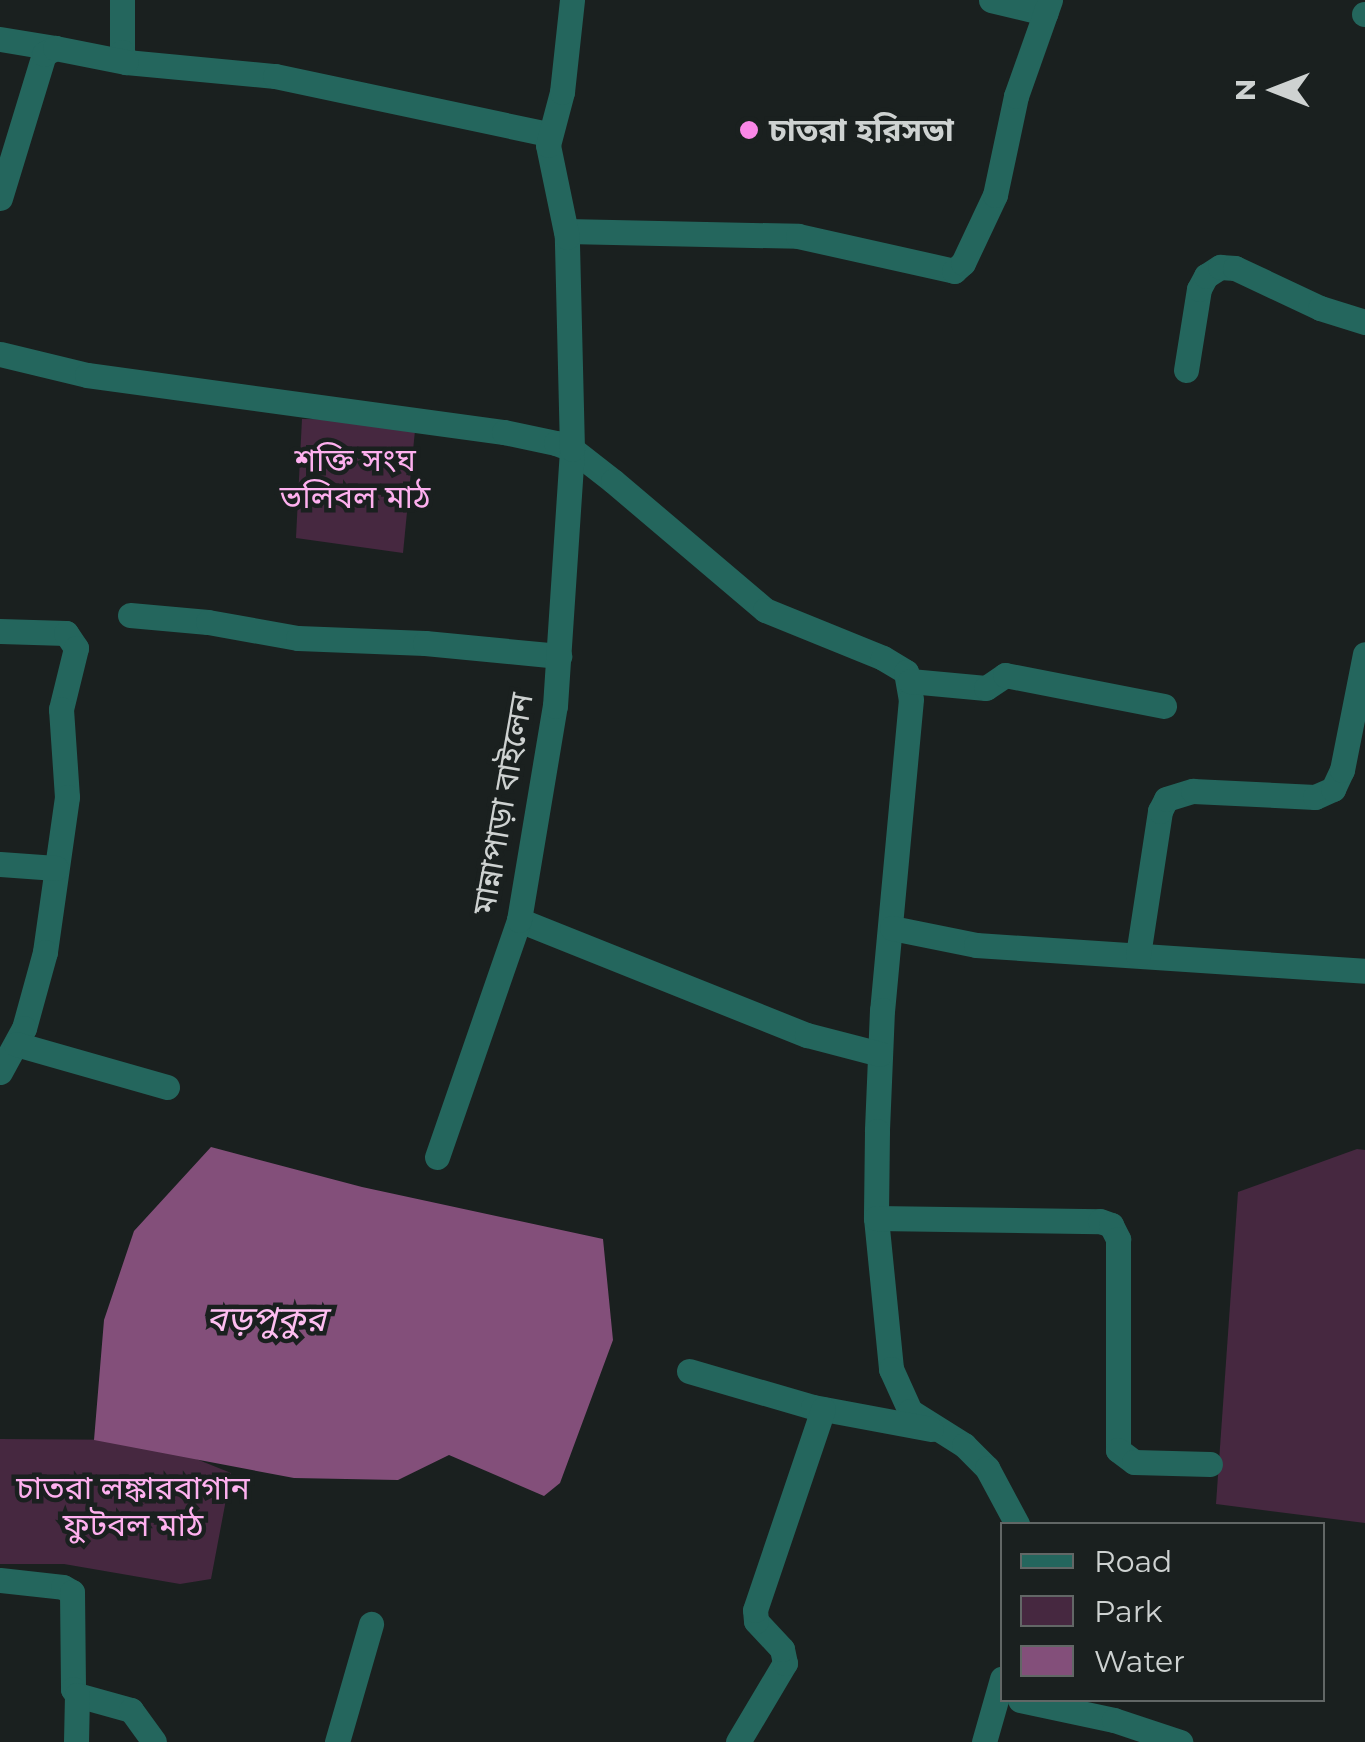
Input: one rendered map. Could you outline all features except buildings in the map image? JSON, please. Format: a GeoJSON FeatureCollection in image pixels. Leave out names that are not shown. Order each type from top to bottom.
{"type":"FeatureCollection","features":[{"type":"Feature","properties":{"kind":"street"},"geometry":{"type":"LineString","coordinates":[[122,0],[122,52],[126,62]]}},
{"type":"Feature","properties":{"kind":"street"},"geometry":{"type":"LineString","coordinates":[[0,39],[126,62],[275,76],[548,134],[562,92],[572,0]]}},
{"type":"Feature","properties":{"kind":"street"},"geometry":{"type":"LineString","coordinates":[[566,230],[810,237],[914,265],[954,270],[963,263],[995,195],[1016,96],[1047,7],[991,0]]}},
{"type":"Feature","properties":{"kind":"street"},"geometry":{"type":"LineString","coordinates":[[0,198],[40,59],[55,48]]}},
{"type":"Feature","properties":{"kind":"street","name":"মান্নাপাড়া বাইলেন"},"geometry":{"type":"LineString","coordinates":[[437,1156],[520,920],[558,656],[572,450],[566,230],[550,166],[548,134]]}},
{"type":"Feature","properties":{"kind":"street"},"geometry":{"type":"LineString","coordinates":[[1186,370],[1199,289],[1206,276],[1220,267],[1235,268],[1320,308],[1365,322]]}},
{"type":"Feature","properties":{"kind":"street"},"geometry":{"type":"LineString","coordinates":[[0,354],[87,376],[504,432],[572,450],[765,610],[883,658],[906,672],[910,681],[880,1054],[876,1218],[895,1384],[910,1411],[941,1430],[987,1468],[1016,1522]]}},
{"type":"Feature","properties":{"kind":"street"},"geometry":{"type":"LineString","coordinates":[[130,615],[208,622],[298,638],[424,642],[558,656]]}},
{"type":"Feature","properties":{"kind":"street"},"geometry":{"type":"LineString","coordinates":[[0,631],[66,633],[76,648],[60,709],[67,797],[33,1005],[0,1072]]}},
{"type":"Feature","properties":{"kind":"street"},"geometry":{"type":"LineString","coordinates":[[1138,954],[1160,811],[1166,799],[1193,791],[1314,797],[1333,789],[1342,770],[1365,654]]}},
{"type":"Feature","properties":{"kind":"street"},"geometry":{"type":"LineString","coordinates":[[910,681],[986,688],[1005,675],[1164,706]]}},
{"type":"Feature","properties":{"kind":"street"},"geometry":{"type":"LineString","coordinates":[[0,864],[56,868]]}},
{"type":"Feature","properties":{"kind":"street"},"geometry":{"type":"LineString","coordinates":[[520,920],[789,1028],[880,1054]]}},
{"type":"Feature","properties":{"kind":"street"},"geometry":{"type":"LineString","coordinates":[[892,928],[976,945],[1365,971]]}},
{"type":"Feature","properties":{"kind":"street"},"geometry":{"type":"LineString","coordinates":[[16,1044],[168,1087]]}},
{"type":"Feature","properties":{"kind":"street"},"geometry":{"type":"LineString","coordinates":[[876,1218],[1100,1221],[1111,1226],[1118,1238],[1118,1450],[1134,1462],[1210,1464]]}},
{"type":"Feature","properties":{"kind":"street"},"geometry":{"type":"LineString","coordinates":[[688,1371],[823,1409],[941,1430]]}},
{"type":"Feature","properties":{"kind":"street"},"geometry":{"type":"LineString","coordinates":[[738,1742],[785,1663],[782,1649],[756,1621],[755,1610],[823,1409]]}},
{"type":"Feature","properties":{"kind":"street"},"geometry":{"type":"LineString","coordinates":[[0,1580],[72,1592],[76,1742]]}},
{"type":"Feature","properties":{"kind":"street"},"geometry":{"type":"LineString","coordinates":[[336,1742],[371,1624]]}},
{"type":"Feature","properties":{"kind":"street"},"geometry":{"type":"LineString","coordinates":[[77,1695],[131,1710],[154,1742]]}},
{"type":"Feature","properties":{"kind":"street"},"geometry":{"type":"LineString","coordinates":[[984,1742],[1002,1702]]}},
{"type":"Feature","properties":{"kind":"street"},"geometry":{"type":"LineString","coordinates":[[1045,1702],[1132,1724],[1180,1742]]}},
{"type":"Feature","properties":{"kind":"green space","name":"শক্তি সংঘ ভলিবল মাঠ"},"geometry":{"type":"Polygon","coordinates":[[[302,419],[416,420],[403,553],[296,538],[302,419]]]}},
{"type":"Feature","properties":{"kind":"green space"},"geometry":{"type":"Polygon","coordinates":[[[1357,1149],[1365,1150],[1365,1523],[1216,1504],[1238,1192],[1357,1149]]]}},
{"type":"Feature","properties":{"kind":"green space","name":"চাতরা লঙ্কারবাগান ফুটবল মাঠ"},"geometry":{"type":"Polygon","coordinates":[[[0,1439],[149,1440],[231,1473],[211,1579],[180,1584],[64,1564],[0,1564],[0,1439]]]}},
{"type":"Feature","properties":{"kind":"water","name":"বড়পুকুর"},"geometry":{"type":"Polygon","coordinates":[[[211,1147],[362,1187],[603,1239],[613,1340],[560,1483],[544,1496],[449,1455],[398,1480],[294,1478],[94,1440],[104,1320],[134,1231],[211,1147]]]}},
{"type":"Feature","properties":{"kind":"place","name":"চাতরা হরিসভা"},"geometry":{"type":"Point","coordinates":[749,130]}}]}
